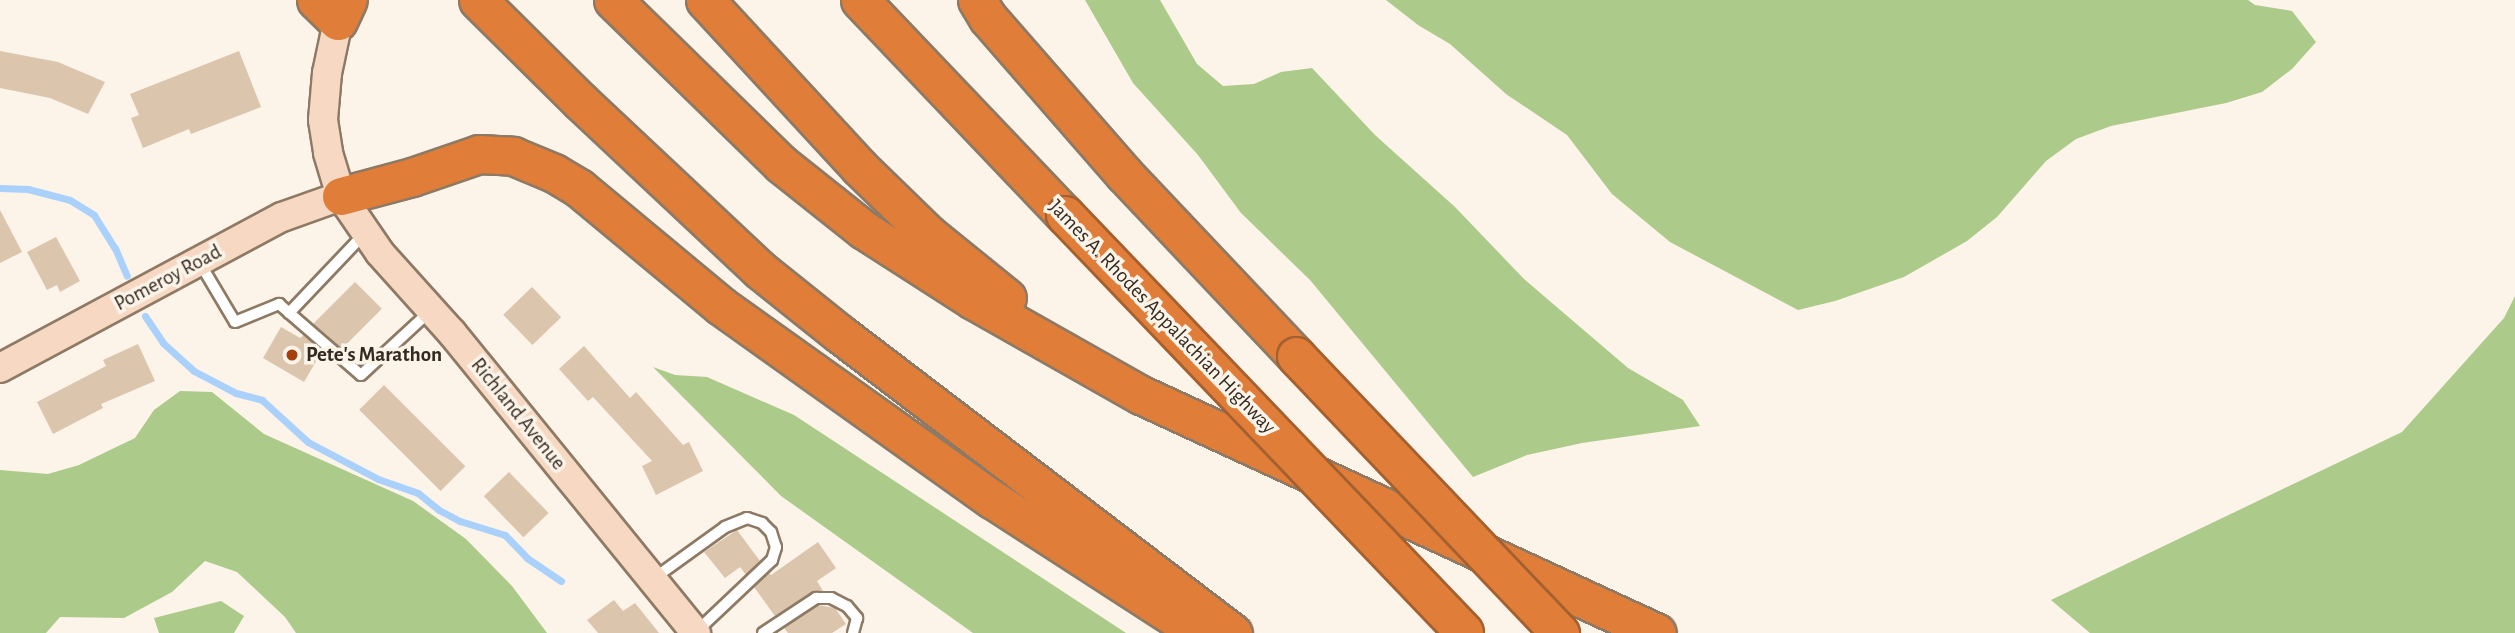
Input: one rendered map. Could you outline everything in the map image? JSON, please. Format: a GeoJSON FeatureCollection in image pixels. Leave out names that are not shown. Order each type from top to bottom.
{"type":"FeatureCollection","features":[{"type":"Feature","properties":{"kind":"highway"},"geometry":{"type":"LineString","coordinates":[[478,0],[580,101],[760,270],[1233,633]]}},
{"type":"Feature","properties":{"kind":"highway"},"geometry":{"type":"LineString","coordinates":[[612,0],[781,164],[864,230],[973,300],[1141,396],[1657,633]]}},
{"type":"Feature","properties":{"kind":"highway"},"geometry":{"type":"LineString","coordinates":[[705,0],[859,167],[929,235],[997,290],[1141,396]]}},
{"type":"Feature","properties":{"kind":"highway","name":"James A. Rhodes Appalachian Highway"},"geometry":{"type":"LineString","coordinates":[[860,0],[1465,632]]}},
{"type":"Feature","properties":{"kind":"highway"},"geometry":{"type":"LineString","coordinates":[[977,0],[988,18],[1124,174],[1560,633]]}},
{"type":"Feature","properties":{"kind":"highway"},"geometry":{"type":"LineString","coordinates":[[341,195],[412,177],[453,160],[479,154],[513,156],[554,173],[579,188],[721,306],[992,499],[1199,633]]}},
{"type":"Feature","properties":{"kind":"main road","name":"Richland Avenue"},"geometry":{"type":"LineString","coordinates":[[334,7],[323,120],[328,153],[341,195],[365,233],[696,633]]}},
{"type":"Feature","properties":{"kind":"main road","name":"Pomeroy Road"},"geometry":{"type":"LineString","coordinates":[[0,368],[282,217],[341,195]]}},
{"type":"Feature","properties":{"kind":"lane"},"geometry":{"type":"LineString","coordinates":[[289,313],[365,233]]}},
{"type":"Feature","properties":{"kind":"lane"},"geometry":{"type":"LineString","coordinates":[[199,261],[235,322],[279,304],[361,375],[430,311]]}},
{"type":"Feature","properties":{"kind":"lane"},"geometry":{"type":"LineString","coordinates":[[653,580],[725,527],[747,518],[762,523],[771,532],[776,547],[772,560],[696,633]]}},
{"type":"Feature","properties":{"kind":"lane"},"geometry":{"type":"LineString","coordinates":[[763,633],[816,598],[831,598],[847,606],[857,618],[853,633]]}},
{"type":"Feature","properties":{"kind":"green space"},"geometry":{"type":"Polygon","coordinates":[[[1085,0],[1160,0],[1197,64],[1223,86],[1254,84],[1281,72],[1312,68],[1375,135],[1455,207],[1524,279],[1628,368],[1683,400],[1700,426],[1582,443],[1527,455],[1473,477],[1310,280],[1241,213],[1198,155],[1133,83],[1085,0]]]}},
{"type":"Feature","properties":{"kind":"green space"},"geometry":{"type":"Polygon","coordinates":[[[1386,0],[2248,0],[2255,5],[2292,11],[2316,42],[2292,69],[2262,92],[2226,103],[2111,126],[2076,139],[2046,161],[1997,217],[1967,241],[1904,277],[1835,301],[1798,310],[1670,242],[1612,194],[1567,135],[1506,94],[1450,44],[1418,25],[1386,0]]]}},
{"type":"Feature","properties":{"kind":"green space"},"geometry":{"type":"Polygon","coordinates":[[[2515,296],[2515,633],[2090,633],[2051,600],[2402,432],[2504,318],[2515,296]]]}},
{"type":"Feature","properties":{"kind":"green space"},"geometry":{"type":"Polygon","coordinates":[[[653,367],[675,375],[707,377],[794,415],[1126,633],[973,633],[781,496],[653,367]]]}},
{"type":"Feature","properties":{"kind":"green space"},"geometry":{"type":"Polygon","coordinates":[[[180,391],[212,392],[264,434],[413,501],[466,539],[512,586],[547,633],[296,633],[285,617],[237,572],[205,561],[172,592],[124,618],[60,617],[46,633],[0,633],[0,470],[48,474],[79,465],[135,438],[154,410],[180,391]]]}},
{"type":"Feature","properties":{"kind":"green space"},"geometry":{"type":"Polygon","coordinates":[[[221,601],[244,616],[234,633],[159,633],[154,618],[221,601]]]}},
{"type":"Feature","properties":{"kind":"building"},"geometry":{"type":"Polygon","coordinates":[[[0,51],[58,62],[105,82],[88,114],[50,98],[0,88],[0,51]]]}},
{"type":"Feature","properties":{"kind":"building"},"geometry":{"type":"Polygon","coordinates":[[[239,51],[261,107],[191,134],[189,129],[143,148],[131,118],[139,115],[130,94],[239,51]]]}},
{"type":"Feature","properties":{"kind":"building"},"geometry":{"type":"Polygon","coordinates":[[[0,210],[22,252],[0,263],[0,210]]]}},
{"type":"Feature","properties":{"kind":"building"},"geometry":{"type":"Polygon","coordinates":[[[56,237],[80,281],[60,292],[57,285],[47,290],[27,252],[56,237]]]}},
{"type":"Feature","properties":{"kind":"building"},"geometry":{"type":"Polygon","coordinates":[[[355,282],[382,309],[340,351],[313,324],[355,282]]]}},
{"type":"Feature","properties":{"kind":"building"},"geometry":{"type":"Polygon","coordinates":[[[532,287],[561,317],[532,345],[503,315],[532,287]]]}},
{"type":"Feature","properties":{"kind":"building","name":"Pete's Marathon"},"geometry":{"type":"Polygon","coordinates":[[[281,327],[300,338],[304,335],[322,351],[304,382],[263,358],[281,327]]]}},
{"type":"Feature","properties":{"kind":"building"},"geometry":{"type":"Polygon","coordinates":[[[138,344],[155,381],[101,404],[103,408],[53,434],[37,402],[106,366],[103,360],[138,344]]]}},
{"type":"Feature","properties":{"kind":"building"},"geometry":{"type":"Polygon","coordinates":[[[584,346],[630,398],[636,392],[683,445],[689,442],[703,471],[656,495],[642,466],[652,461],[593,397],[588,401],[559,369],[584,346]]]}},
{"type":"Feature","properties":{"kind":"building"},"geometry":{"type":"Polygon","coordinates":[[[384,385],[465,466],[441,491],[359,410],[384,385]]]}},
{"type":"Feature","properties":{"kind":"building"},"geometry":{"type":"Polygon","coordinates":[[[509,472],[549,513],[523,537],[484,496],[509,472]]]}},
{"type":"Feature","properties":{"kind":"building"},"geometry":{"type":"Polygon","coordinates":[[[737,530],[760,561],[746,575],[740,567],[725,578],[704,552],[737,530]]]}},
{"type":"Feature","properties":{"kind":"building"},"geometry":{"type":"Polygon","coordinates":[[[818,542],[836,568],[817,581],[823,591],[812,592],[775,616],[754,587],[769,573],[771,575],[818,542]]]}},
{"type":"Feature","properties":{"kind":"building"},"geometry":{"type":"Polygon","coordinates":[[[614,600],[623,611],[635,603],[659,633],[598,633],[587,620],[614,600]]]}},
{"type":"Feature","properties":{"kind":"building"},"geometry":{"type":"Polygon","coordinates":[[[818,605],[835,608],[846,624],[832,633],[788,633],[784,628],[818,605]]]}},
{"type":"Feature","properties":{"kind":"waterway"},"geometry":{"type":"LineString","coordinates":[[0,188],[28,189],[70,200],[94,215],[115,248],[127,276]]}},
{"type":"Feature","properties":{"kind":"waterway"},"geometry":{"type":"LineString","coordinates":[[145,316],[163,343],[194,371],[236,393],[262,400],[308,442],[378,479],[418,493],[439,510],[460,521],[505,535],[527,558],[561,581]]}},
{"type":"Feature","properties":{"kind":"place","name":"Pete's Marathon"},"geometry":{"type":"Point","coordinates":[292,355]}}]}
